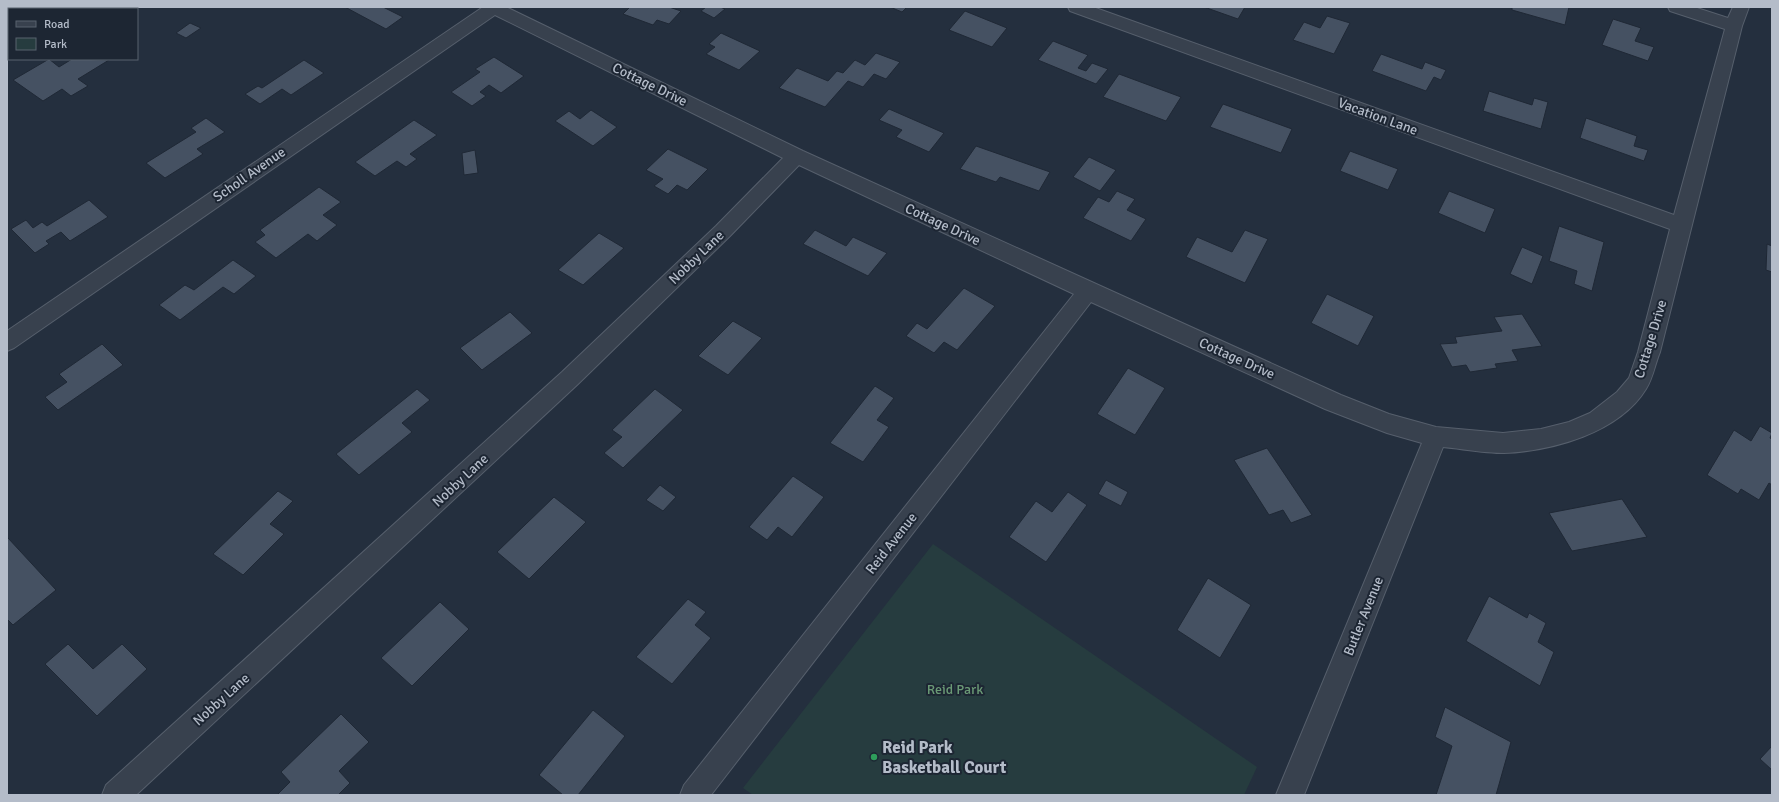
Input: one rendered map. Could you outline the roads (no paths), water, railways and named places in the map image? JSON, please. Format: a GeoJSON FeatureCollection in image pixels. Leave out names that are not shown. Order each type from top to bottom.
{"type":"FeatureCollection","features":[{"type":"Feature","properties":{"kind":"street","name":"Cottage Drive"},"geometry":{"type":"LineString","coordinates":[[492,7],[796,156],[1333,402],[1387,423],[1436,437],[1503,443],[1541,439],[1571,431],[1598,420],[1625,399],[1638,383],[1649,352],[1734,26],[1741,7]]}},
{"type":"Feature","properties":{"kind":"street","name":"Scholl Avenue"},"geometry":{"type":"LineString","coordinates":[[7,342],[492,7]]}},
{"type":"Feature","properties":{"kind":"street","name":"Vacation Lane"},"geometry":{"type":"LineString","coordinates":[[1076,7],[1681,225]]}},
{"type":"Feature","properties":{"kind":"street"},"geometry":{"type":"LineString","coordinates":[[1676,7],[1734,26]]}},
{"type":"Feature","properties":{"kind":"street","name":"Nobby Lane"},"geometry":{"type":"LineString","coordinates":[[116,795],[570,378],[723,231],[796,156]]}},
{"type":"Feature","properties":{"kind":"street","name":"Reid Avenue"},"geometry":{"type":"LineString","coordinates":[[694,795],[1088,291]]}},
{"type":"Feature","properties":{"kind":"street","name":"Butler Avenue"},"geometry":{"type":"LineString","coordinates":[[1290,795],[1436,437]]}},
{"type":"Feature","properties":{"kind":"place","name":"Reid Park Basketball Court"},"geometry":{"type":"Point","coordinates":[874,757]}},
{"type":"Feature","properties":{"kind":"park label","name":"Reid Park"},"geometry":{"type":"Point","coordinates":[955,689]}}]}
